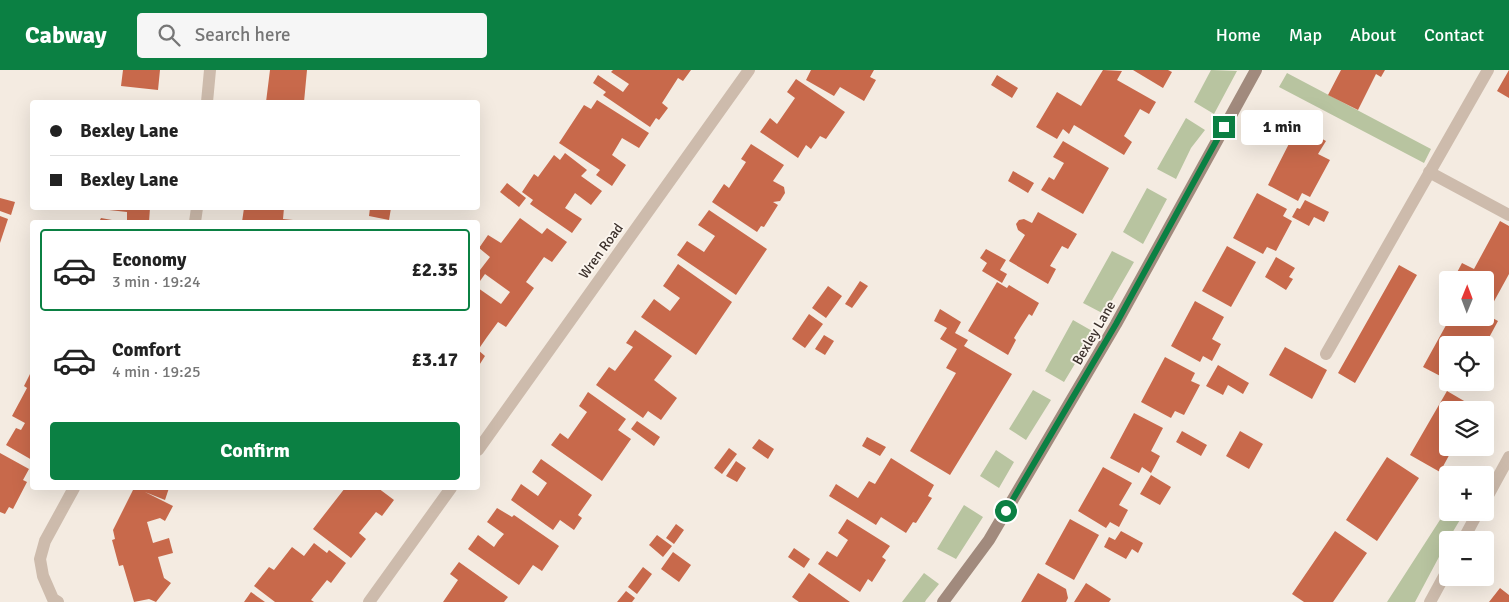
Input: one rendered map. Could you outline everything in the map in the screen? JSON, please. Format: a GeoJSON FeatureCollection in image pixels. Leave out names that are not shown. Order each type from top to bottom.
{"type":"FeatureCollection","features":[{"type":"Feature","properties":{"kind":"street"},"geometry":{"type":"LineString","coordinates":[[207,100],[210,70]]}},
{"type":"Feature","properties":{"kind":"street","name":"Wren Road"},"geometry":{"type":"LineString","coordinates":[[480,447],[749,70]]}},
{"type":"Feature","properties":{"kind":"street","name":"Bexley Lane"},"geometry":{"type":"LineString","coordinates":[[943,602],[989,540],[1016,495],[1116,324],[1256,70]]}},
{"type":"Feature","properties":{"kind":"street"},"geometry":{"type":"LineString","coordinates":[[1326,354],[1488,70]]}},
{"type":"Feature","properties":{"kind":"street"},"geometry":{"type":"LineString","coordinates":[[1430,172],[1509,215]]}},
{"type":"Feature","properties":{"kind":"street"},"geometry":{"type":"LineString","coordinates":[[1494,484],[1509,457]]}},
{"type":"Feature","properties":{"kind":"street"},"geometry":{"type":"LineString","coordinates":[[58,602],[53,599],[43,576],[40,559],[45,540],[73,490]]}},
{"type":"Feature","properties":{"kind":"street"},"geometry":{"type":"LineString","coordinates":[[369,602],[450,490]]}},
{"type":"Feature","properties":{"kind":"street"},"geometry":{"type":"LineString","coordinates":[[1430,602],[1439,586]]}},
{"type":"Feature","properties":{"kind":"green space"},"geometry":{"type":"Polygon","coordinates":[[[1211,70],[1237,71],[1214,114],[1194,102],[1211,70]]]}},
{"type":"Feature","properties":{"kind":"green space"},"geometry":{"type":"Polygon","coordinates":[[[1287,73],[1431,149],[1424,163],[1279,87],[1287,73]]]}},
{"type":"Feature","properties":{"kind":"green space"},"geometry":{"type":"Polygon","coordinates":[[[1186,118],[1205,130],[1191,148],[1176,179],[1157,169],[1186,118]]]}},
{"type":"Feature","properties":{"kind":"green space"},"geometry":{"type":"Polygon","coordinates":[[[1147,188],[1167,199],[1143,244],[1123,232],[1147,188]]]}},
{"type":"Feature","properties":{"kind":"green space"},"geometry":{"type":"Polygon","coordinates":[[[1112,251],[1134,262],[1104,314],[1083,303],[1112,251]]]}},
{"type":"Feature","properties":{"kind":"green space"},"geometry":{"type":"Polygon","coordinates":[[[1073,320],[1094,332],[1064,382],[1045,371],[1073,320]]]}},
{"type":"Feature","properties":{"kind":"green space"},"geometry":{"type":"Polygon","coordinates":[[[1033,390],[1051,400],[1026,440],[1009,429],[1033,390]]]}},
{"type":"Feature","properties":{"kind":"green space"},"geometry":{"type":"Polygon","coordinates":[[[996,450],[1014,462],[999,488],[980,476],[996,450]]]}},
{"type":"Feature","properties":{"kind":"green space"},"geometry":{"type":"Polygon","coordinates":[[[964,505],[983,517],[956,559],[937,549],[964,505]]]}},
{"type":"Feature","properties":{"kind":"green space"},"geometry":{"type":"Polygon","coordinates":[[[1439,521],[1459,521],[1453,531],[1439,531],[1439,557],[1415,602],[1387,602],[1439,521]]]}},
{"type":"Feature","properties":{"kind":"green space"},"geometry":{"type":"Polygon","coordinates":[[[924,573],[939,584],[925,602],[902,602],[924,573]]]}},
{"type":"Feature","properties":{"kind":"building"},"geometry":{"type":"Polygon","coordinates":[[[123,70],[160,70],[158,90],[121,86],[123,70]]]}},
{"type":"Feature","properties":{"kind":"building"},"geometry":{"type":"Polygon","coordinates":[[[270,70],[307,70],[304,100],[266,100],[270,70]]]}},
{"type":"Feature","properties":{"kind":"building"},"geometry":{"type":"Polygon","coordinates":[[[613,70],[691,70],[683,81],[678,78],[662,103],[668,108],[659,120],[656,118],[650,127],[603,95],[606,92],[593,83],[598,75],[623,92],[629,84],[611,72],[613,70]]]}},
{"type":"Feature","properties":{"kind":"building"},"geometry":{"type":"Polygon","coordinates":[[[811,70],[874,70],[870,77],[876,80],[864,101],[840,87],[834,96],[806,80],[811,70]]]}},
{"type":"Feature","properties":{"kind":"building"},"geometry":{"type":"Polygon","coordinates":[[[1103,70],[1122,71],[1117,80],[1156,102],[1149,114],[1140,109],[1124,136],[1132,142],[1124,155],[1074,125],[1069,134],[1063,129],[1057,139],[1036,127],[1057,92],[1081,106],[1103,70]]]}},
{"type":"Feature","properties":{"kind":"building"},"geometry":{"type":"Polygon","coordinates":[[[1133,70],[1168,70],[1172,72],[1163,88],[1133,70]]]}},
{"type":"Feature","properties":{"kind":"building"},"geometry":{"type":"Polygon","coordinates":[[[1341,70],[1385,70],[1381,77],[1376,74],[1358,110],[1328,95],[1341,70]]]}},
{"type":"Feature","properties":{"kind":"building"},"geometry":{"type":"Polygon","coordinates":[[[1509,70],[1509,98],[1497,91],[1509,70]]]}},
{"type":"Feature","properties":{"kind":"building"},"geometry":{"type":"Polygon","coordinates":[[[997,75],[1018,88],[1012,98],[991,85],[997,75]]]}},
{"type":"Feature","properties":{"kind":"building"},"geometry":{"type":"Polygon","coordinates":[[[796,79],[845,112],[826,139],[820,136],[811,149],[806,145],[798,158],[760,132],[770,118],[777,124],[795,98],[787,92],[796,79]]]}},
{"type":"Feature","properties":{"kind":"building"},"geometry":{"type":"Polygon","coordinates":[[[597,100],[649,133],[639,148],[622,138],[612,155],[626,165],[612,186],[596,175],[600,170],[559,143],[584,105],[591,109],[597,100]]]}},
{"type":"Feature","properties":{"kind":"building"},"geometry":{"type":"Polygon","coordinates":[[[1298,126],[1326,141],[1318,154],[1330,160],[1310,197],[1302,193],[1298,201],[1268,185],[1298,126]]]}},
{"type":"Feature","properties":{"kind":"building"},"geometry":{"type":"Polygon","coordinates":[[[1063,141],[1109,168],[1083,214],[1041,190],[1049,177],[1054,180],[1064,163],[1053,157],[1063,141]]]}},
{"type":"Feature","properties":{"kind":"building"},"geometry":{"type":"Polygon","coordinates":[[[751,144],[784,165],[773,181],[784,187],[785,193],[780,201],[773,202],[778,205],[764,227],[761,226],[757,232],[712,202],[724,184],[729,188],[746,162],[741,159],[751,144]]]}},
{"type":"Feature","properties":{"kind":"building"},"geometry":{"type":"Polygon","coordinates":[[[565,153],[587,170],[581,176],[602,191],[591,205],[575,193],[565,208],[582,219],[572,233],[530,204],[533,200],[522,192],[534,174],[538,177],[554,155],[560,160],[565,153]]]}},
{"type":"Feature","properties":{"kind":"building"},"geometry":{"type":"Polygon","coordinates":[[[1013,171],[1034,183],[1028,193],[1008,181],[1013,171]]]}},
{"type":"Feature","properties":{"kind":"building"},"geometry":{"type":"Polygon","coordinates":[[[507,183],[526,198],[519,207],[500,192],[507,183]]]}},
{"type":"Feature","properties":{"kind":"building"},"geometry":{"type":"Polygon","coordinates":[[[1257,193],[1287,209],[1283,216],[1292,221],[1276,251],[1267,247],[1263,254],[1233,238],[1257,193]]]}},
{"type":"Feature","properties":{"kind":"building"},"geometry":{"type":"Polygon","coordinates":[[[0,198],[15,202],[11,215],[0,211],[0,198]]]}},
{"type":"Feature","properties":{"kind":"building"},"geometry":{"type":"Polygon","coordinates":[[[1305,200],[1329,212],[1324,222],[1314,217],[1309,226],[1292,217],[1305,200]]]}},
{"type":"Feature","properties":{"kind":"building"},"geometry":{"type":"Polygon","coordinates":[[[109,210],[150,210],[149,220],[127,220],[127,212],[109,210]]]}},
{"type":"Feature","properties":{"kind":"building"},"geometry":{"type":"Polygon","coordinates":[[[244,210],[284,210],[283,219],[293,220],[242,220],[244,210]]]}},
{"type":"Feature","properties":{"kind":"building"},"geometry":{"type":"Polygon","coordinates":[[[370,210],[391,210],[389,220],[369,216],[370,210]]]}},
{"type":"Feature","properties":{"kind":"building"},"geometry":{"type":"Polygon","coordinates":[[[709,210],[767,249],[736,295],[677,255],[687,241],[704,252],[715,236],[698,225],[709,210]]]}},
{"type":"Feature","properties":{"kind":"building"},"geometry":{"type":"Polygon","coordinates":[[[1038,212],[1077,234],[1068,249],[1062,246],[1050,266],[1056,269],[1048,284],[1009,261],[1025,235],[1018,230],[1016,224],[1019,220],[1024,219],[1032,223],[1038,212]]]}},
{"type":"Feature","properties":{"kind":"building"},"geometry":{"type":"Polygon","coordinates":[[[0,216],[8,219],[0,243],[0,216]]]}},
{"type":"Feature","properties":{"kind":"building"},"geometry":{"type":"Polygon","coordinates":[[[520,218],[542,234],[547,228],[567,242],[552,262],[544,257],[526,282],[534,288],[506,327],[498,322],[480,347],[480,289],[501,304],[510,292],[485,274],[480,281],[480,270],[490,257],[480,249],[480,247],[488,235],[501,243],[520,218]]]}},
{"type":"Feature","properties":{"kind":"building"},"geometry":{"type":"Polygon","coordinates":[[[1500,221],[1509,226],[1509,274],[1494,301],[1494,271],[1458,271],[1462,263],[1474,269],[1500,221]]]}},
{"type":"Feature","properties":{"kind":"building"},"geometry":{"type":"Polygon","coordinates":[[[1227,246],[1256,262],[1231,307],[1202,291],[1227,246]]]}},
{"type":"Feature","properties":{"kind":"building"},"geometry":{"type":"Polygon","coordinates":[[[986,249],[1006,260],[1000,270],[1007,274],[1002,283],[982,271],[987,263],[980,258],[986,249]]]}},
{"type":"Feature","properties":{"kind":"building"},"geometry":{"type":"Polygon","coordinates":[[[1276,257],[1295,268],[1289,277],[1293,279],[1286,290],[1265,277],[1276,257]]]}},
{"type":"Feature","properties":{"kind":"building"},"geometry":{"type":"Polygon","coordinates":[[[678,264],[732,302],[696,355],[641,317],[654,299],[670,311],[680,298],[663,286],[678,264]]]}},
{"type":"Feature","properties":{"kind":"building"},"geometry":{"type":"Polygon","coordinates":[[[1399,265],[1417,275],[1355,383],[1338,373],[1399,265]]]}},
{"type":"Feature","properties":{"kind":"building"},"geometry":{"type":"Polygon","coordinates":[[[860,281],[868,286],[852,308],[845,304],[860,281]]]}},
{"type":"Feature","properties":{"kind":"building"},"geometry":{"type":"Polygon","coordinates":[[[997,282],[1007,288],[1009,285],[1039,303],[1032,316],[1029,314],[1014,338],[1016,340],[1008,355],[968,331],[997,282]]]}},
{"type":"Feature","properties":{"kind":"building"},"geometry":{"type":"Polygon","coordinates":[[[828,286],[842,296],[826,318],[812,308],[828,286]]]}},
{"type":"Feature","properties":{"kind":"building"},"geometry":{"type":"Polygon","coordinates":[[[1195,301],[1224,317],[1212,339],[1221,344],[1212,361],[1203,356],[1200,362],[1171,346],[1195,301]]]}},
{"type":"Feature","properties":{"kind":"building"},"geometry":{"type":"Polygon","coordinates":[[[940,309],[961,322],[955,333],[968,340],[964,346],[1012,374],[950,475],[910,451],[956,373],[946,368],[957,349],[940,339],[947,328],[934,321],[940,309]]]}},
{"type":"Feature","properties":{"kind":"building"},"geometry":{"type":"Polygon","coordinates":[[[809,314],[823,324],[805,348],[792,339],[809,314]]]}},
{"type":"Feature","properties":{"kind":"building"},"geometry":{"type":"Polygon","coordinates":[[[1494,319],[1498,321],[1490,336],[1440,336],[1446,326],[1494,326],[1494,319]]]}},
{"type":"Feature","properties":{"kind":"building"},"geometry":{"type":"Polygon","coordinates":[[[635,330],[672,356],[654,380],[677,398],[661,420],[648,411],[643,418],[596,385],[609,367],[615,371],[633,347],[626,343],[635,330]]]}},
{"type":"Feature","properties":{"kind":"building"},"geometry":{"type":"Polygon","coordinates":[[[824,335],[834,341],[825,355],[815,349],[824,335]]]}},
{"type":"Feature","properties":{"kind":"building"},"geometry":{"type":"Polygon","coordinates":[[[1439,338],[1439,375],[1423,367],[1439,338]]]}},
{"type":"Feature","properties":{"kind":"building"},"geometry":{"type":"Polygon","coordinates":[[[1285,347],[1327,370],[1312,399],[1269,375],[1285,347]]]}},
{"type":"Feature","properties":{"kind":"building"},"geometry":{"type":"Polygon","coordinates":[[[480,352],[485,356],[480,364],[480,352]]]}},
{"type":"Feature","properties":{"kind":"building"},"geometry":{"type":"Polygon","coordinates":[[[1165,357],[1195,373],[1191,381],[1200,385],[1184,415],[1175,411],[1171,418],[1141,402],[1165,357]]]}},
{"type":"Feature","properties":{"kind":"building"},"geometry":{"type":"Polygon","coordinates":[[[1218,365],[1249,383],[1243,394],[1228,385],[1223,395],[1206,386],[1218,365]]]}},
{"type":"Feature","properties":{"kind":"building"},"geometry":{"type":"Polygon","coordinates":[[[30,374],[30,459],[6,445],[16,428],[21,430],[25,423],[12,416],[27,388],[24,386],[30,374]]]}},
{"type":"Feature","properties":{"kind":"building"},"geometry":{"type":"Polygon","coordinates":[[[1447,391],[1464,401],[1441,401],[1447,391]]]}},
{"type":"Feature","properties":{"kind":"building"},"geometry":{"type":"Polygon","coordinates":[[[588,392],[626,419],[618,430],[631,439],[602,481],[551,445],[560,433],[568,439],[587,412],[579,406],[588,392]]]}},
{"type":"Feature","properties":{"kind":"building"},"geometry":{"type":"Polygon","coordinates":[[[1439,405],[1439,456],[1449,456],[1443,466],[1439,466],[1439,471],[1410,455],[1439,405]]]}},
{"type":"Feature","properties":{"kind":"building"},"geometry":{"type":"Polygon","coordinates":[[[1134,413],[1163,428],[1151,451],[1160,456],[1151,473],[1142,467],[1139,473],[1110,458],[1134,413]]]}},
{"type":"Feature","properties":{"kind":"building"},"geometry":{"type":"Polygon","coordinates":[[[637,421],[660,437],[654,446],[631,429],[637,421]]]}},
{"type":"Feature","properties":{"kind":"building"},"geometry":{"type":"Polygon","coordinates":[[[1182,431],[1207,445],[1201,456],[1176,442],[1182,431]]]}},
{"type":"Feature","properties":{"kind":"building"},"geometry":{"type":"Polygon","coordinates":[[[1240,431],[1263,444],[1249,469],[1226,456],[1240,431]]]}},
{"type":"Feature","properties":{"kind":"building"},"geometry":{"type":"Polygon","coordinates":[[[867,437],[886,447],[880,456],[862,446],[867,437]]]}},
{"type":"Feature","properties":{"kind":"building"},"geometry":{"type":"Polygon","coordinates":[[[759,439],[774,449],[768,459],[752,448],[759,439]]]}},
{"type":"Feature","properties":{"kind":"building"},"geometry":{"type":"Polygon","coordinates":[[[729,448],[737,454],[722,474],[714,468],[729,448]]]}},
{"type":"Feature","properties":{"kind":"building"},"geometry":{"type":"Polygon","coordinates":[[[0,453],[29,469],[23,480],[27,482],[13,509],[9,507],[5,514],[0,512],[0,453]]]}},
{"type":"Feature","properties":{"kind":"building"},"geometry":{"type":"Polygon","coordinates":[[[1387,457],[1419,478],[1377,541],[1346,520],[1387,457]]]}},
{"type":"Feature","properties":{"kind":"building"},"geometry":{"type":"Polygon","coordinates":[[[891,458],[934,485],[928,496],[932,498],[916,523],[913,522],[906,533],[881,517],[876,525],[829,496],[836,484],[858,498],[869,481],[875,484],[891,458]]]}},
{"type":"Feature","properties":{"kind":"building"},"geometry":{"type":"Polygon","coordinates":[[[541,459],[592,495],[578,515],[582,518],[574,530],[560,520],[553,530],[511,500],[521,484],[538,496],[547,483],[532,472],[541,459]]]}},
{"type":"Feature","properties":{"kind":"building"},"geometry":{"type":"Polygon","coordinates":[[[736,461],[746,468],[737,482],[726,476],[736,461]]]}},
{"type":"Feature","properties":{"kind":"building"},"geometry":{"type":"Polygon","coordinates":[[[1103,467],[1132,483],[1119,505],[1128,510],[1119,527],[1110,522],[1106,528],[1078,511],[1103,467]]]}},
{"type":"Feature","properties":{"kind":"building"},"geometry":{"type":"Polygon","coordinates":[[[1151,475],[1171,487],[1160,505],[1140,494],[1151,475]]]}},
{"type":"Feature","properties":{"kind":"building"},"geometry":{"type":"Polygon","coordinates":[[[133,490],[168,490],[165,500],[145,492],[173,506],[165,521],[160,518],[147,522],[153,543],[169,538],[173,553],[158,557],[164,578],[171,583],[156,602],[149,599],[134,602],[123,565],[119,566],[112,540],[115,539],[113,530],[133,490]]]}},
{"type":"Feature","properties":{"kind":"building"},"geometry":{"type":"Polygon","coordinates":[[[343,490],[381,490],[394,500],[382,516],[376,512],[359,533],[366,539],[351,558],[313,529],[343,490]]]}},
{"type":"Feature","properties":{"kind":"building"},"geometry":{"type":"Polygon","coordinates":[[[497,508],[512,517],[514,515],[559,546],[542,571],[533,565],[519,585],[468,549],[478,535],[494,547],[504,534],[487,522],[497,508]]]}},
{"type":"Feature","properties":{"kind":"building"},"geometry":{"type":"Polygon","coordinates":[[[847,519],[890,546],[882,557],[886,560],[872,582],[868,579],[860,592],[818,564],[827,551],[837,557],[848,540],[838,533],[847,519]]]}},
{"type":"Feature","properties":{"kind":"building"},"geometry":{"type":"Polygon","coordinates":[[[1070,519],[1099,535],[1074,580],[1045,564],[1070,519]]]}},
{"type":"Feature","properties":{"kind":"building"},"geometry":{"type":"Polygon","coordinates":[[[676,524],[684,530],[674,544],[666,538],[676,524]]]}},
{"type":"Feature","properties":{"kind":"building"},"geometry":{"type":"Polygon","coordinates":[[[1121,531],[1143,543],[1138,553],[1132,549],[1126,559],[1104,547],[1109,537],[1115,540],[1121,531]]]}},
{"type":"Feature","properties":{"kind":"building"},"geometry":{"type":"Polygon","coordinates":[[[1335,531],[1367,553],[1333,602],[1304,602],[1292,594],[1335,531]]]}},
{"type":"Feature","properties":{"kind":"building"},"geometry":{"type":"Polygon","coordinates":[[[657,535],[672,546],[663,557],[649,545],[657,535]]]}},
{"type":"Feature","properties":{"kind":"building"},"geometry":{"type":"Polygon","coordinates":[[[314,543],[327,553],[329,550],[346,563],[331,583],[327,580],[311,600],[314,602],[275,602],[254,586],[269,567],[274,570],[292,547],[304,556],[314,543]]]}},
{"type":"Feature","properties":{"kind":"building"},"geometry":{"type":"Polygon","coordinates":[[[794,548],[810,559],[804,568],[788,557],[794,548]]]}},
{"type":"Feature","properties":{"kind":"building"},"geometry":{"type":"Polygon","coordinates":[[[673,552],[691,565],[679,582],[661,569],[673,552]]]}},
{"type":"Feature","properties":{"kind":"building"},"geometry":{"type":"Polygon","coordinates":[[[459,562],[508,597],[504,602],[443,602],[458,580],[450,574],[459,562]]]}},
{"type":"Feature","properties":{"kind":"building"},"geometry":{"type":"Polygon","coordinates":[[[643,567],[652,574],[637,594],[628,587],[643,567]]]}},
{"type":"Feature","properties":{"kind":"building"},"geometry":{"type":"Polygon","coordinates":[[[809,573],[850,602],[799,602],[792,597],[809,573]]]}},
{"type":"Feature","properties":{"kind":"building"},"geometry":{"type":"Polygon","coordinates":[[[1038,573],[1066,589],[1068,598],[1066,602],[1021,602],[1038,573]]]}},
{"type":"Feature","properties":{"kind":"building"},"geometry":{"type":"Polygon","coordinates":[[[1086,583],[1111,599],[1109,602],[1074,602],[1086,583]]]}},
{"type":"Feature","properties":{"kind":"building"},"geometry":{"type":"Polygon","coordinates":[[[1500,588],[1509,595],[1509,602],[1489,602],[1500,588]]]}},
{"type":"Feature","properties":{"kind":"building"},"geometry":{"type":"Polygon","coordinates":[[[626,591],[635,598],[632,602],[617,602],[626,591]]]}},
{"type":"Feature","properties":{"kind":"building"},"geometry":{"type":"Polygon","coordinates":[[[251,592],[265,602],[244,602],[251,592]]]}},
{"type":"Feature","properties":{"kind":"route"},"geometry":{"type":"LineString","coordinates":[[1006,511],[1116,324],[1224,127]]}}]}
